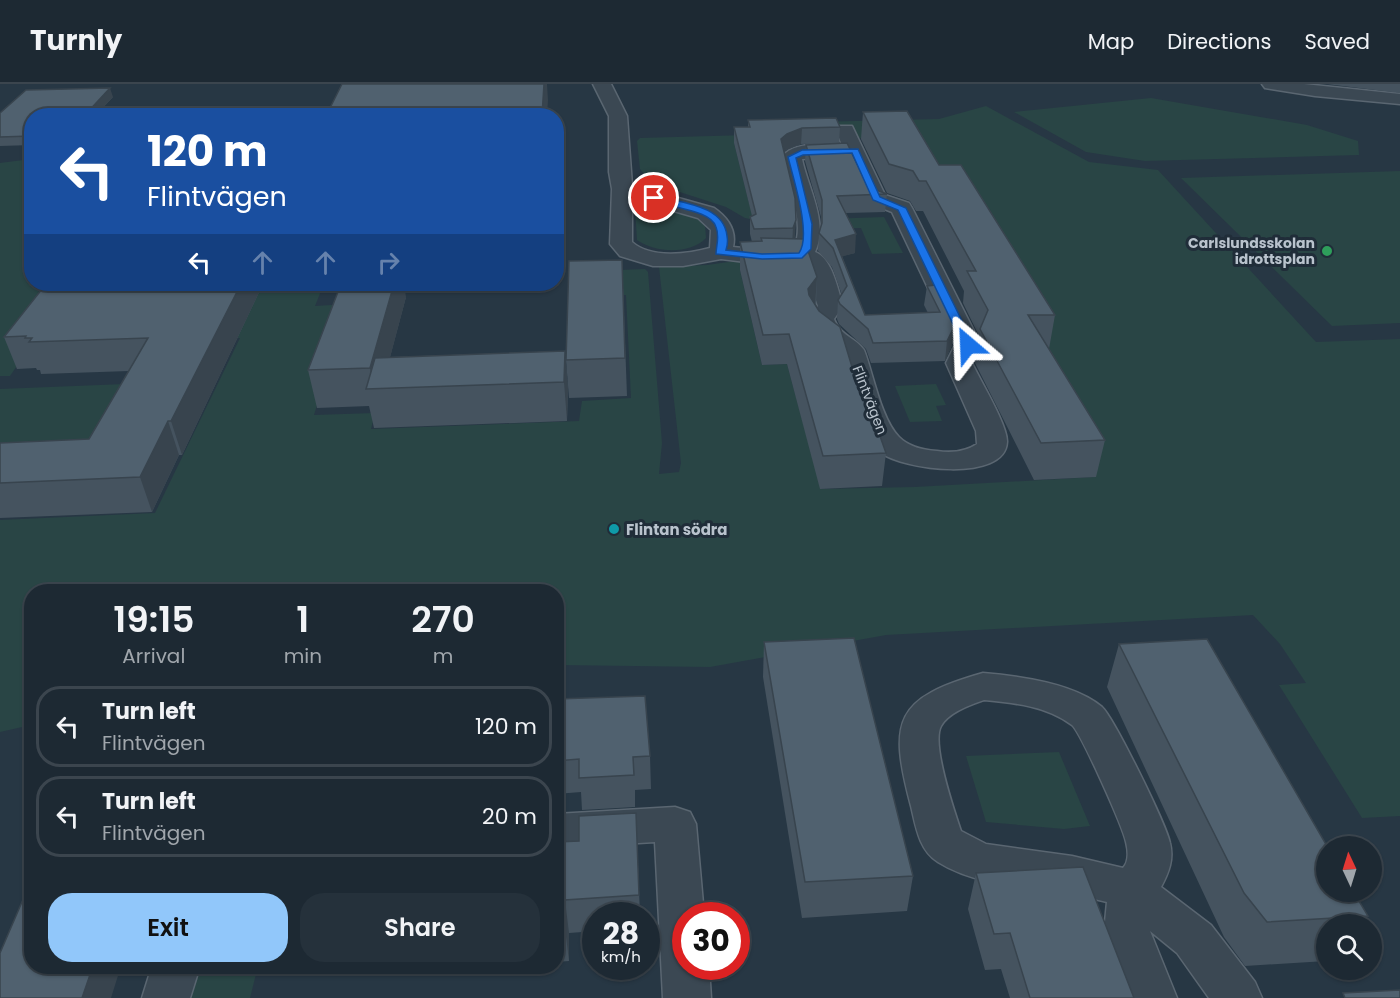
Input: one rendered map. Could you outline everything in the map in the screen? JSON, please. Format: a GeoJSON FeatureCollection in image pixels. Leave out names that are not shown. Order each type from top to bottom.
{"type":"FeatureCollection","features":[{"type":"Feature","properties":{"kind":"street"},"geometry":{"type":"LineString","coordinates":[[602,84],[618,116],[619,172],[622,189],[621,244],[626,251],[635,256],[666,259],[710,256],[720,252],[762,256],[802,255]]}},
{"type":"Feature","properties":{"kind":"street"},"geometry":{"type":"LineString","coordinates":[[1271,84],[1315,92],[1400,99]]}},
{"type":"Feature","properties":{"kind":"street","name":"Flintvägen"},"geometry":{"type":"LineString","coordinates":[[850,141],[876,199],[901,208],[968,345],[959,363],[991,431],[993,442],[990,448],[981,454],[962,459],[923,460],[902,454],[888,444],[879,432],[850,350],[833,341],[825,332],[821,320],[831,306],[818,266],[813,259],[802,255],[807,249],[807,224],[792,157],[802,152],[850,141]]}},
{"type":"Feature","properties":{"kind":"street"},"geometry":{"type":"LineString","coordinates":[[622,189],[706,213],[718,220],[722,229],[723,245],[720,252]]}},
{"type":"Feature","properties":{"kind":"street"},"geometry":{"type":"LineString","coordinates":[[1153,998],[1127,932],[1131,889],[1146,875],[1150,859],[1148,841],[1101,738],[1089,718],[1026,690],[983,686],[954,695],[927,716],[919,729],[918,745],[942,841],[953,850],[975,859],[1075,876],[1131,889],[1194,939],[1238,998]]}},
{"type":"Feature","properties":{"kind":"street"},"geometry":{"type":"LineString","coordinates":[[564,831],[675,824],[687,998]]}},
{"type":"Feature","properties":{"kind":"street"},"geometry":{"type":"LineString","coordinates":[[166,998],[174,974]]}},
{"type":"Feature","properties":{"kind":"green space"},"geometry":{"type":"Polygon","coordinates":[[[1151,98],[1307,125],[1358,141],[1359,155],[1145,161],[1086,152],[1014,112],[1151,98]]]}},
{"type":"Feature","properties":{"kind":"green space"},"geometry":{"type":"Polygon","coordinates":[[[986,106],[1089,162],[1158,170],[1316,342],[1400,339],[1400,816],[1362,818],[1279,685],[1306,683],[1280,644],[1253,615],[886,635],[710,667],[564,665],[564,584],[24,584],[24,727],[0,732],[0,520],[155,513],[240,338],[32,344],[10,376],[0,376],[0,163],[24,160],[24,291],[66,291],[60,300],[321,291],[315,306],[348,304],[314,415],[375,413],[371,429],[579,421],[582,401],[631,398],[626,295],[579,295],[618,270],[645,269],[648,272],[662,443],[659,474],[679,472],[681,463],[659,267],[707,265],[750,259],[740,270],[762,365],[787,364],[821,489],[915,487],[1095,477],[1056,360],[904,139],[857,138],[850,128],[813,122],[939,119],[986,106]]]}},
{"type":"Feature","properties":{"kind":"green space"},"geometry":{"type":"Polygon","coordinates":[[[748,135],[734,143],[749,203],[770,203],[765,222],[745,218],[726,207],[652,183],[640,169],[637,141],[640,138],[748,135]]]}},
{"type":"Feature","properties":{"kind":"green space","name":"Carlslundsskolan idrottsplan"},"geometry":{"type":"Polygon","coordinates":[[[1400,171],[1400,323],[1332,326],[1181,178],[1400,171]]]}},
{"type":"Feature","properties":{"kind":"green space"},"geometry":{"type":"Polygon","coordinates":[[[641,205],[665,208],[694,217],[705,225],[706,238],[699,244],[682,250],[663,250],[644,244],[637,240],[635,208],[641,205]]]}},
{"type":"Feature","properties":{"kind":"green space"},"geometry":{"type":"Polygon","coordinates":[[[884,217],[903,253],[872,254],[861,228],[831,229],[826,219],[884,217]]]}},
{"type":"Feature","properties":{"kind":"green space"},"geometry":{"type":"Polygon","coordinates":[[[125,384],[95,451],[0,461],[0,389],[125,384]]]}},
{"type":"Feature","properties":{"kind":"green space"},"geometry":{"type":"Polygon","coordinates":[[[936,384],[946,405],[936,406],[942,421],[910,422],[895,386],[936,384]]]}},
{"type":"Feature","properties":{"kind":"green space"},"geometry":{"type":"Polygon","coordinates":[[[1059,752],[1090,826],[1064,829],[986,822],[966,756],[1059,752]]]}},
{"type":"Feature","properties":{"kind":"green space"},"geometry":{"type":"Polygon","coordinates":[[[195,974],[256,974],[250,998],[188,998],[195,974]]]}},
{"type":"Feature","properties":{"kind":"building"},"geometry":{"type":"Polygon","coordinates":[[[342,84],[544,84],[542,108],[330,108],[342,84]]]}},
{"type":"Feature","properties":{"kind":"building"},"geometry":{"type":"Polygon","coordinates":[[[110,88],[91,108],[24,108],[24,136],[0,137],[0,113],[26,90],[110,88]]]}},
{"type":"Feature","properties":{"kind":"building"},"geometry":{"type":"Polygon","coordinates":[[[907,111],[939,165],[961,165],[1055,315],[1028,315],[1105,440],[1041,443],[980,329],[988,310],[967,271],[976,271],[926,181],[919,181],[913,171],[889,164],[863,112],[907,111]]]}},
{"type":"Feature","properties":{"kind":"building"},"geometry":{"type":"Polygon","coordinates":[[[836,118],[840,127],[802,128],[781,139],[795,198],[796,220],[793,228],[754,229],[750,217],[756,214],[734,127],[750,127],[748,120],[836,118]]]}},
{"type":"Feature","properties":{"kind":"building"},"geometry":{"type":"Polygon","coordinates":[[[847,143],[868,187],[887,194],[837,196],[856,234],[835,240],[865,315],[940,312],[927,286],[936,285],[955,325],[947,341],[873,343],[868,329],[840,304],[838,300],[847,286],[833,248],[819,233],[822,223],[822,200],[806,145],[847,143]]]}},
{"type":"Feature","properties":{"kind":"building"},"geometry":{"type":"Polygon","coordinates":[[[761,238],[804,239],[817,277],[808,289],[809,295],[819,311],[840,327],[855,377],[870,408],[886,453],[823,456],[789,334],[763,335],[740,242],[762,241],[761,238]]]}},
{"type":"Feature","properties":{"kind":"building"},"geometry":{"type":"Polygon","coordinates":[[[622,260],[625,358],[566,360],[569,261],[622,260]]]}},
{"type":"Feature","properties":{"kind":"building"},"geometry":{"type":"Polygon","coordinates":[[[40,291],[237,291],[140,477],[0,483],[0,443],[89,439],[148,338],[29,342],[32,338],[25,338],[26,336],[4,337],[40,291]]]}},
{"type":"Feature","properties":{"kind":"building"},"geometry":{"type":"Polygon","coordinates":[[[338,291],[392,291],[370,368],[308,370],[338,291]]]}},
{"type":"Feature","properties":{"kind":"building"},"geometry":{"type":"Polygon","coordinates":[[[565,351],[564,382],[366,389],[375,358],[565,351]]]}},
{"type":"Feature","properties":{"kind":"building"},"geometry":{"type":"Polygon","coordinates":[[[854,638],[913,876],[805,882],[764,642],[854,638]]]}},
{"type":"Feature","properties":{"kind":"building"},"geometry":{"type":"Polygon","coordinates":[[[1207,639],[1321,836],[1316,836],[1316,902],[1360,902],[1367,914],[1316,914],[1316,919],[1267,922],[1244,893],[1119,644],[1207,639]]]}},
{"type":"Feature","properties":{"kind":"building"},"geometry":{"type":"Polygon","coordinates":[[[645,696],[650,756],[633,757],[634,775],[579,778],[579,759],[564,760],[564,699],[645,696]]]}},
{"type":"Feature","properties":{"kind":"building"},"geometry":{"type":"Polygon","coordinates":[[[636,813],[639,895],[565,900],[564,928],[564,842],[579,841],[579,816],[636,813]]]}},
{"type":"Feature","properties":{"kind":"building"},"geometry":{"type":"Polygon","coordinates":[[[1083,867],[1134,998],[1030,998],[1010,933],[994,934],[976,873],[1083,867]]]}},
{"type":"Feature","properties":{"kind":"building"},"geometry":{"type":"Polygon","coordinates":[[[24,897],[24,974],[90,974],[82,998],[0,998],[0,953],[24,897]]]}},
{"type":"Feature","properties":{"kind":"building"},"geometry":{"type":"Polygon","coordinates":[[[1400,990],[1400,998],[1345,998],[1343,993],[1400,990]]]}},
{"type":"Feature","properties":{"kind":"place","name":"Carlslundsskolan idrottsplan"},"geometry":{"type":"Point","coordinates":[1327,251]}},
{"type":"Feature","properties":{"kind":"place","name":"Flintan södra"},"geometry":{"type":"Point","coordinates":[614,529]}},
{"type":"Feature","properties":{"kind":"route"},"geometry":{"type":"LineString","coordinates":[[654,198],[706,213],[718,220],[722,229],[723,245],[720,252],[762,256],[802,255],[807,249],[807,224],[804,202],[793,168],[792,157],[802,152],[855,151],[876,199],[901,208],[968,345]]}}]}
